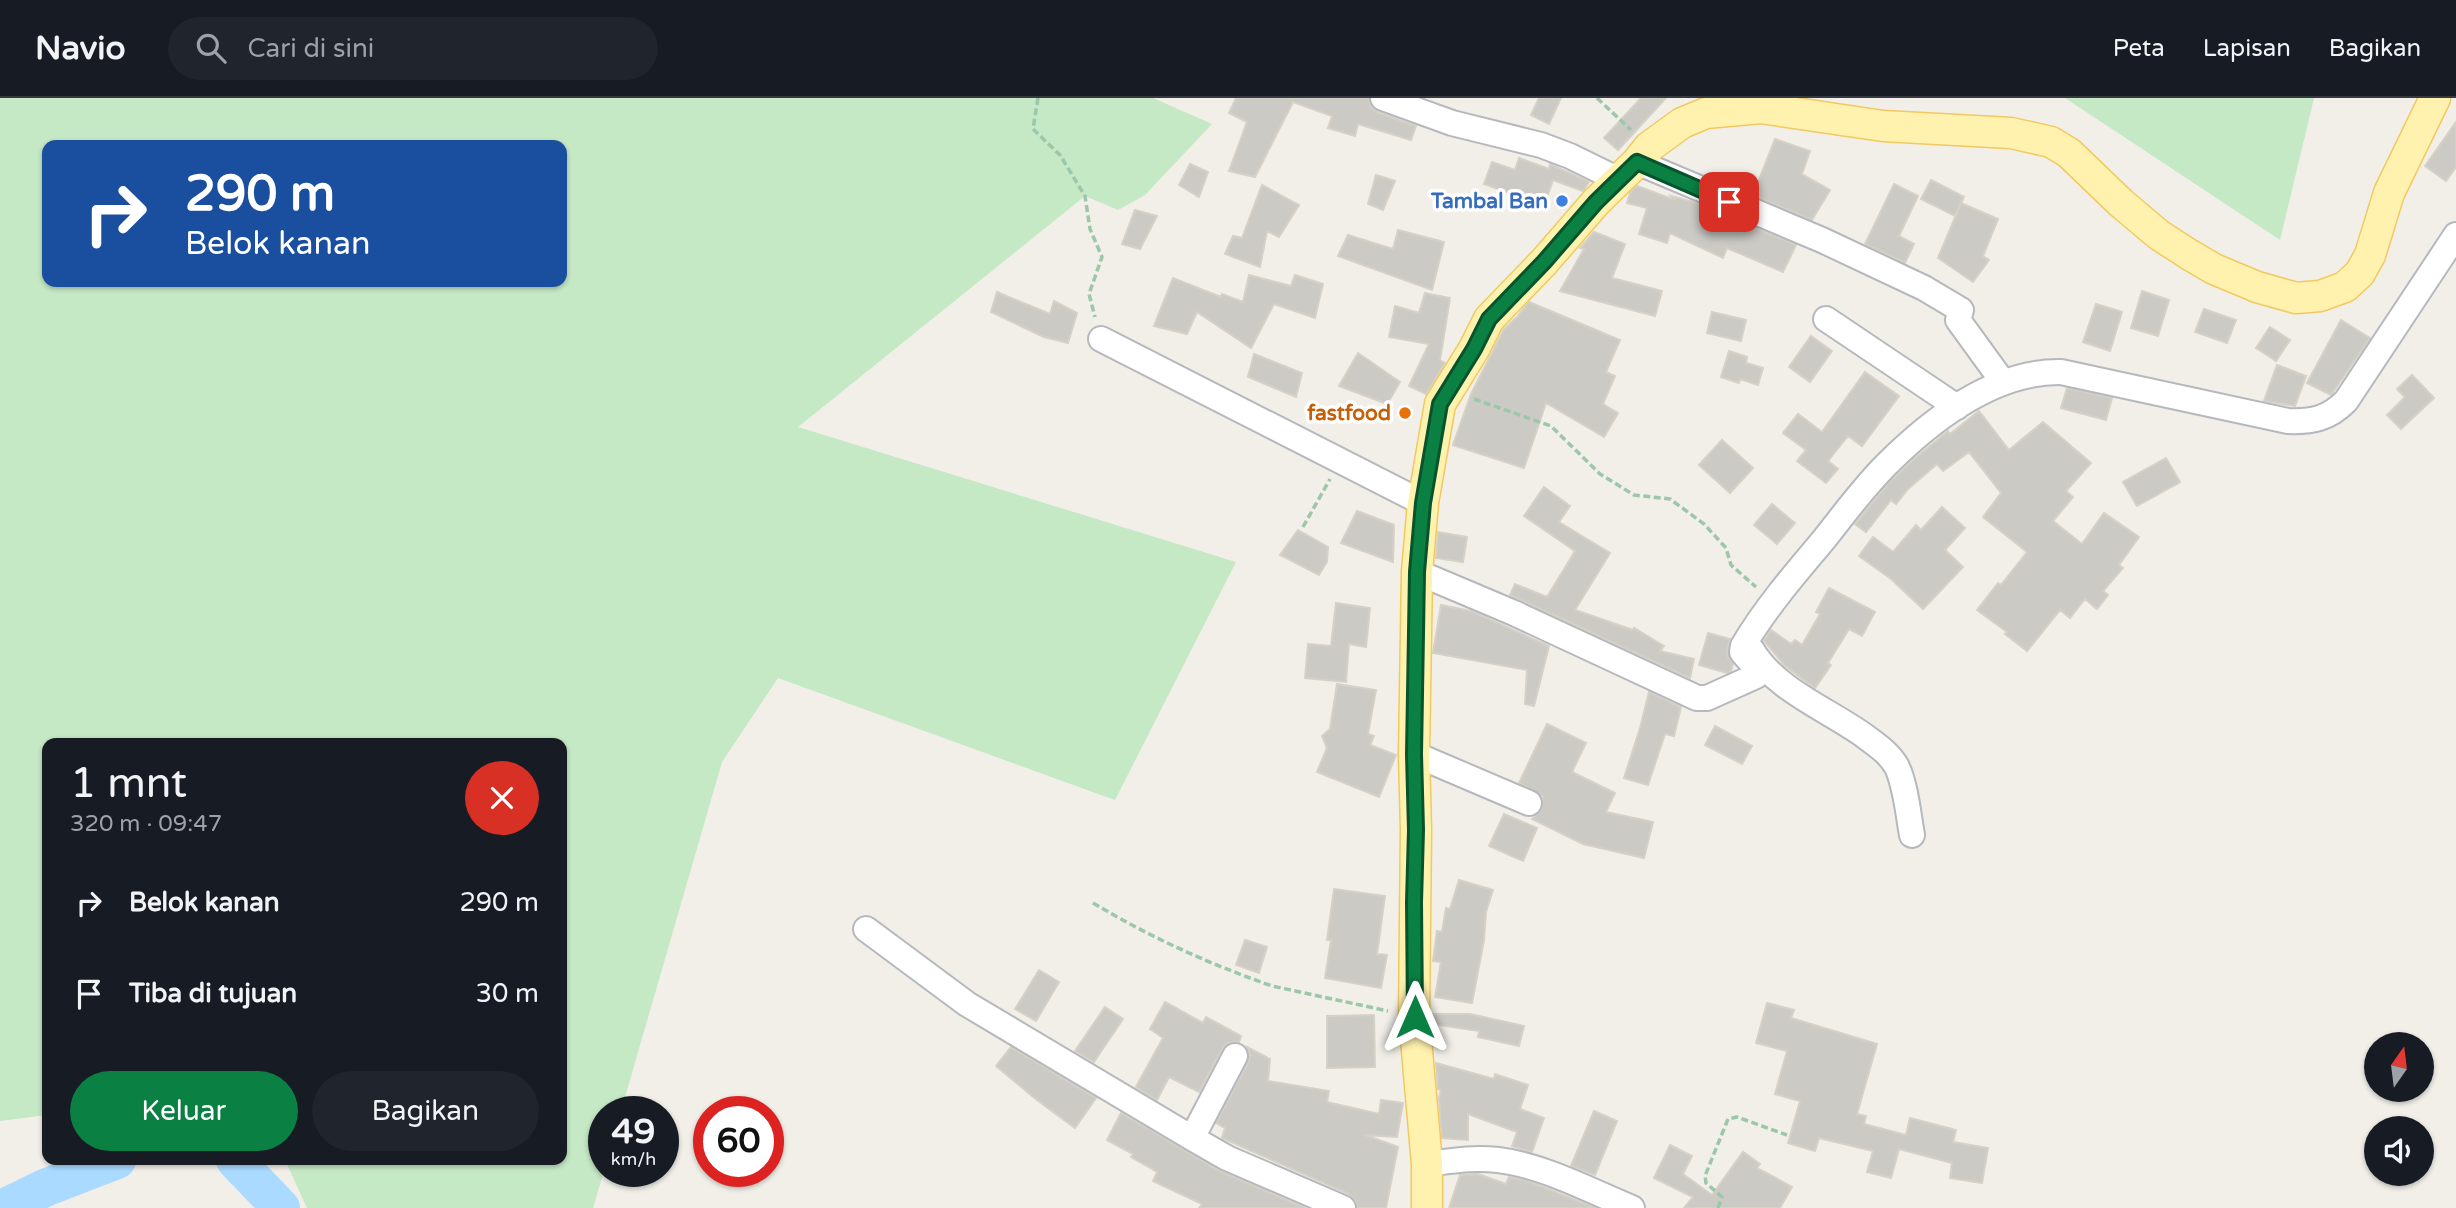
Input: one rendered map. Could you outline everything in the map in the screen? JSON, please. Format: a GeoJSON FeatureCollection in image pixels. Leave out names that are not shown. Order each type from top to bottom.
{"type":"FeatureCollection","features":[{"type":"Feature","properties":{"kind":"main road"},"geometry":{"type":"LineString","coordinates":[[1427,1208],[1427,1164],[1415,1017],[1414,754],[1417,572],[1423,503],[1440,404],[1489,319],[1635,163],[1682,123],[1732,104],[1784,110],[1839,121],[2011,133],[2051,142],[2069,153],[2159,235],[2190,255],[2234,279],[2296,298],[2320,296],[2345,287],[2360,273],[2370,255],[2400,167],[2435,98]]}},
{"type":"Feature","properties":{"kind":"street"},"geometry":{"type":"LineString","coordinates":[[1383,98],[1452,123],[1541,145],[1570,156],[1635,163],[1822,240],[1935,293],[1961,310],[1958,320],[2003,382]]}},
{"type":"Feature","properties":{"kind":"street"},"geometry":{"type":"LineString","coordinates":[[1417,572],[1702,699],[1756,676],[1757,669],[1742,652],[1750,634],[1766,612],[1886,465],[1927,428],[1957,407],[2003,382],[2040,371],[2061,372],[2288,421],[2322,419],[2346,401],[2456,235]]}},
{"type":"Feature","properties":{"kind":"street"},"geometry":{"type":"LineString","coordinates":[[1825,319],[1957,407]]}},
{"type":"Feature","properties":{"kind":"street"},"geometry":{"type":"LineString","coordinates":[[1101,339],[1423,503]]}},
{"type":"Feature","properties":{"kind":"street"},"geometry":{"type":"LineString","coordinates":[[1750,634],[1752,652],[1769,670],[1816,706],[1847,723],[1889,755],[1898,768],[1912,835]]}},
{"type":"Feature","properties":{"kind":"street"},"geometry":{"type":"LineString","coordinates":[[1414,754],[1529,803]]}},
{"type":"Feature","properties":{"kind":"street"},"geometry":{"type":"LineString","coordinates":[[866,929],[967,1004],[1192,1139],[1227,1158],[1343,1208]]}},
{"type":"Feature","properties":{"kind":"street"},"geometry":{"type":"LineString","coordinates":[[1192,1139],[1235,1056]]}},
{"type":"Feature","properties":{"kind":"street"},"geometry":{"type":"LineString","coordinates":[[1427,1164],[1473,1158],[1500,1160],[1533,1168],[1632,1208]]}},
{"type":"Feature","properties":{"kind":"path"},"geometry":{"type":"LineString","coordinates":[[1038,98],[1032,129],[1060,155],[1085,196],[1090,229],[1102,257],[1089,294],[1101,339]]}},
{"type":"Feature","properties":{"kind":"path"},"geometry":{"type":"LineString","coordinates":[[1597,98],[1635,163]]}},
{"type":"Feature","properties":{"kind":"path"},"geometry":{"type":"LineString","coordinates":[[1449,390],[1551,426],[1600,474],[1622,488],[1634,495],[1670,499],[1704,524],[1726,548],[1731,565],[1755,584],[1766,612]]}},
{"type":"Feature","properties":{"kind":"path"},"geometry":{"type":"LineString","coordinates":[[1303,527],[1339,461]]}},
{"type":"Feature","properties":{"kind":"path"},"geometry":{"type":"LineString","coordinates":[[1093,903],[1166,944],[1272,986],[1415,1017]]}},
{"type":"Feature","properties":{"kind":"path"},"geometry":{"type":"LineString","coordinates":[[1718,1208],[1722,1197],[1706,1183],[1705,1176],[1728,1119],[1737,1117],[1787,1135]]}},
{"type":"Feature","properties":{"kind":"green space"},"geometry":{"type":"Polygon","coordinates":[[[0,98],[1153,98],[1212,124],[1145,195],[1118,210],[1085,196],[798,427],[1236,562],[1115,800],[778,678],[722,762],[625,1096],[588,1096],[588,1187],[599,1187],[593,1208],[307,1208],[287,1165],[567,1165],[567,738],[42,738],[42,1116],[0,1121],[0,98]]]}},
{"type":"Feature","properties":{"kind":"green space"},"geometry":{"type":"Polygon","coordinates":[[[2065,98],[2314,98],[2280,240],[2065,98]]]}},
{"type":"Feature","properties":{"kind":"building"},"geometry":{"type":"Polygon","coordinates":[[[1236,98],[1368,98],[1371,107],[1377,112],[1416,126],[1411,140],[1358,124],[1355,136],[1328,128],[1332,116],[1293,102],[1255,177],[1229,171],[1247,122],[1229,113],[1236,98]]]}},
{"type":"Feature","properties":{"kind":"building"},"geometry":{"type":"Polygon","coordinates":[[[1539,98],[1561,98],[1549,124],[1531,115],[1539,98]]]}},
{"type":"Feature","properties":{"kind":"building"},"geometry":{"type":"Polygon","coordinates":[[[1641,98],[1666,98],[1618,150],[1604,138],[1641,98]]]}},
{"type":"Feature","properties":{"kind":"building"},"geometry":{"type":"Polygon","coordinates":[[[2456,122],[2456,167],[2446,181],[2425,166],[2456,122]]]}},
{"type":"Feature","properties":{"kind":"building"},"geometry":{"type":"Polygon","coordinates":[[[1775,139],[1810,151],[1802,174],[1830,190],[1812,220],[1753,195],[1775,139]]]}},
{"type":"Feature","properties":{"kind":"building"},"geometry":{"type":"Polygon","coordinates":[[[1519,158],[1549,169],[1550,164],[1589,182],[1583,191],[1553,180],[1544,206],[1484,184],[1492,162],[1515,170],[1519,158]]]}},
{"type":"Feature","properties":{"kind":"building"},"geometry":{"type":"Polygon","coordinates":[[[1190,164],[1208,172],[1199,197],[1179,185],[1190,164]]]}},
{"type":"Feature","properties":{"kind":"building"},"geometry":{"type":"Polygon","coordinates":[[[1376,175],[1395,181],[1383,210],[1368,204],[1376,175]]]}},
{"type":"Feature","properties":{"kind":"building"},"geometry":{"type":"Polygon","coordinates":[[[1931,180],[1964,197],[1955,216],[1921,199],[1931,180]]]}},
{"type":"Feature","properties":{"kind":"building"},"geometry":{"type":"Polygon","coordinates":[[[1894,184],[1918,196],[1899,236],[1914,244],[1905,263],[1865,244],[1894,184]]]}},
{"type":"Feature","properties":{"kind":"building"},"geometry":{"type":"Polygon","coordinates":[[[1262,185],[1299,205],[1279,237],[1267,231],[1260,267],[1225,254],[1233,236],[1242,238],[1262,185]]]}},
{"type":"Feature","properties":{"kind":"building"},"geometry":{"type":"Polygon","coordinates":[[[1637,186],[1675,200],[1671,196],[1693,202],[1796,245],[1783,272],[1727,248],[1723,258],[1670,233],[1667,243],[1639,234],[1647,208],[1627,203],[1630,193],[1637,186]]]}},
{"type":"Feature","properties":{"kind":"building"},"geometry":{"type":"Polygon","coordinates":[[[1961,203],[1998,219],[1983,256],[1989,260],[1973,282],[1938,258],[1961,203]]]}},
{"type":"Feature","properties":{"kind":"building"},"geometry":{"type":"Polygon","coordinates":[[[1135,210],[1157,216],[1140,249],[1122,244],[1135,210]]]}},
{"type":"Feature","properties":{"kind":"building"},"geometry":{"type":"Polygon","coordinates":[[[1398,230],[1444,242],[1432,290],[1338,256],[1348,235],[1393,249],[1398,230]]]}},
{"type":"Feature","properties":{"kind":"building"},"geometry":{"type":"Polygon","coordinates":[[[1594,232],[1625,244],[1612,278],[1662,291],[1655,316],[1560,291],[1584,249],[1580,248],[1594,232]]]}},
{"type":"Feature","properties":{"kind":"building"},"geometry":{"type":"Polygon","coordinates":[[[1249,275],[1291,286],[1295,275],[1323,284],[1315,318],[1274,304],[1251,348],[1197,312],[1187,334],[1154,326],[1173,278],[1221,297],[1222,294],[1243,302],[1249,275]]]}},
{"type":"Feature","properties":{"kind":"building"},"geometry":{"type":"Polygon","coordinates":[[[2142,291],[2169,300],[2158,336],[2131,328],[2142,291]]]}},
{"type":"Feature","properties":{"kind":"building"},"geometry":{"type":"Polygon","coordinates":[[[997,292],[1050,314],[1054,301],[1077,313],[1068,343],[1044,337],[991,312],[997,292]]]}},
{"type":"Feature","properties":{"kind":"building"},"geometry":{"type":"Polygon","coordinates":[[[1425,293],[1450,298],[1440,360],[1445,363],[1426,394],[1409,386],[1429,344],[1389,337],[1395,306],[1419,313],[1425,293]]]}},
{"type":"Feature","properties":{"kind":"building"},"geometry":{"type":"Polygon","coordinates":[[[1529,302],[1620,340],[1606,372],[1615,376],[1603,404],[1618,413],[1604,437],[1546,403],[1524,468],[1453,445],[1471,394],[1504,329],[1529,302]]]}},
{"type":"Feature","properties":{"kind":"building"},"geometry":{"type":"Polygon","coordinates":[[[2096,304],[2122,312],[2110,351],[2083,342],[2096,304]]]}},
{"type":"Feature","properties":{"kind":"building"},"geometry":{"type":"Polygon","coordinates":[[[2204,309],[2236,320],[2227,343],[2195,332],[2204,309]]]}},
{"type":"Feature","properties":{"kind":"building"},"geometry":{"type":"Polygon","coordinates":[[[1712,312],[1746,320],[1741,341],[1707,333],[1712,312]]]}},
{"type":"Feature","properties":{"kind":"building"},"geometry":{"type":"Polygon","coordinates":[[[2341,320],[2370,338],[2331,395],[2307,383],[2341,320]]]}},
{"type":"Feature","properties":{"kind":"building"},"geometry":{"type":"Polygon","coordinates":[[[2270,327],[2290,340],[2276,361],[2256,348],[2270,327]]]}},
{"type":"Feature","properties":{"kind":"building"},"geometry":{"type":"Polygon","coordinates":[[[1811,336],[1832,351],[1810,382],[1789,367],[1811,336]]]}},
{"type":"Feature","properties":{"kind":"building"},"geometry":{"type":"Polygon","coordinates":[[[1729,351],[1747,357],[1746,363],[1763,368],[1758,385],[1721,377],[1729,351]]]}},
{"type":"Feature","properties":{"kind":"building"},"geometry":{"type":"Polygon","coordinates":[[[1358,353],[1400,382],[1387,404],[1339,386],[1358,353]]]}},
{"type":"Feature","properties":{"kind":"building"},"geometry":{"type":"Polygon","coordinates":[[[1254,354],[1302,373],[1296,397],[1248,377],[1254,354]]]}},
{"type":"Feature","properties":{"kind":"building"},"geometry":{"type":"Polygon","coordinates":[[[2277,365],[2306,376],[2295,406],[2264,401],[2277,365]]]}},
{"type":"Feature","properties":{"kind":"building"},"geometry":{"type":"Polygon","coordinates":[[[1865,372],[1899,396],[1862,446],[1848,436],[1828,461],[1838,469],[1826,483],[1797,461],[1806,450],[1783,433],[1798,414],[1822,432],[1865,372]]]}},
{"type":"Feature","properties":{"kind":"building"},"geometry":{"type":"Polygon","coordinates":[[[2412,375],[2434,398],[2401,429],[2387,415],[2405,397],[2397,389],[2412,375]]]}},
{"type":"Feature","properties":{"kind":"building"},"geometry":{"type":"Polygon","coordinates":[[[2067,388],[2112,398],[2106,420],[2061,408],[2067,388]]]}},
{"type":"Feature","properties":{"kind":"building"},"geometry":{"type":"Polygon","coordinates":[[[1979,411],[2009,450],[2043,422],[2091,463],[2066,491],[2073,497],[2053,521],[2082,544],[2104,513],[2139,537],[2119,565],[2123,568],[2103,591],[2108,595],[2097,609],[2085,599],[2070,618],[2060,610],[2027,651],[1977,610],[2027,552],[1983,517],[2001,493],[1969,452],[1943,471],[1937,464],[1908,489],[1896,504],[1891,500],[1866,532],[1855,524],[1888,484],[1914,459],[1948,431],[1950,434],[1979,411]]]}},
{"type":"Feature","properties":{"kind":"building"},"geometry":{"type":"Polygon","coordinates":[[[1722,440],[1753,468],[1730,493],[1699,465],[1722,440]]]}},
{"type":"Feature","properties":{"kind":"building"},"geometry":{"type":"Polygon","coordinates":[[[2166,458],[2180,482],[2137,506],[2123,482],[2166,458]]]}},
{"type":"Feature","properties":{"kind":"building"},"geometry":{"type":"Polygon","coordinates":[[[1544,487],[1570,506],[1559,522],[1610,553],[1575,610],[1633,630],[1634,628],[1664,646],[1660,651],[1694,659],[1690,678],[1510,595],[1515,584],[1547,597],[1575,551],[1524,516],[1544,487]]]}},
{"type":"Feature","properties":{"kind":"building"},"geometry":{"type":"Polygon","coordinates":[[[1772,504],[1795,523],[1777,544],[1754,525],[1772,504]]]}},
{"type":"Feature","properties":{"kind":"building"},"geometry":{"type":"Polygon","coordinates":[[[1942,507],[1965,528],[1945,550],[1963,567],[1923,609],[1891,579],[1859,556],[1873,537],[1893,552],[1916,525],[1921,530],[1942,507]]]}},
{"type":"Feature","properties":{"kind":"building"},"geometry":{"type":"Polygon","coordinates":[[[1357,511],[1394,525],[1393,562],[1341,543],[1357,511]]]}},
{"type":"Feature","properties":{"kind":"building"},"geometry":{"type":"Polygon","coordinates":[[[1298,530],[1328,547],[1327,562],[1319,575],[1280,555],[1298,530]]]}},
{"type":"Feature","properties":{"kind":"building"},"geometry":{"type":"Polygon","coordinates":[[[1438,532],[1467,537],[1463,562],[1436,558],[1438,532]]]}},
{"type":"Feature","properties":{"kind":"building"},"geometry":{"type":"Polygon","coordinates":[[[1829,588],[1875,612],[1862,636],[1849,629],[1828,663],[1831,665],[1815,688],[1785,666],[1764,641],[1771,630],[1791,644],[1795,640],[1802,645],[1820,614],[1816,612],[1829,588]]]}},
{"type":"Feature","properties":{"kind":"building"},"geometry":{"type":"Polygon","coordinates":[[[1336,603],[1370,608],[1366,647],[1349,644],[1346,682],[1305,678],[1308,644],[1331,646],[1336,603]]]}},
{"type":"Feature","properties":{"kind":"building"},"geometry":{"type":"Polygon","coordinates":[[[1441,605],[1471,611],[1549,646],[1534,706],[1525,704],[1527,670],[1433,653],[1441,605]]]}},
{"type":"Feature","properties":{"kind":"building"},"geometry":{"type":"Polygon","coordinates":[[[1708,633],[1730,639],[1727,650],[1733,664],[1731,671],[1727,673],[1699,665],[1708,633]]]}},
{"type":"Feature","properties":{"kind":"building"},"geometry":{"type":"Polygon","coordinates":[[[1337,684],[1376,690],[1368,734],[1374,736],[1370,745],[1396,755],[1379,797],[1317,772],[1327,748],[1322,736],[1330,729],[1337,684]]]}},
{"type":"Feature","properties":{"kind":"building"},"geometry":{"type":"Polygon","coordinates":[[[1649,692],[1681,707],[1674,736],[1665,734],[1648,785],[1624,778],[1649,692]]]}},
{"type":"Feature","properties":{"kind":"building"},"geometry":{"type":"Polygon","coordinates":[[[1547,724],[1586,743],[1572,772],[1615,793],[1606,812],[1653,822],[1644,858],[1583,844],[1532,819],[1542,809],[1543,796],[1519,783],[1547,724]]]}},
{"type":"Feature","properties":{"kind":"building"},"geometry":{"type":"Polygon","coordinates":[[[1715,726],[1752,746],[1742,764],[1705,745],[1715,726]]]}},
{"type":"Feature","properties":{"kind":"building"},"geometry":{"type":"Polygon","coordinates":[[[1504,814],[1537,828],[1523,861],[1489,846],[1504,814]]]}},
{"type":"Feature","properties":{"kind":"building"},"geometry":{"type":"Polygon","coordinates":[[[1459,880],[1493,890],[1486,912],[1484,940],[1472,1003],[1435,997],[1441,962],[1433,961],[1437,931],[1442,932],[1446,908],[1450,909],[1459,880]]]}},
{"type":"Feature","properties":{"kind":"building"},"geometry":{"type":"Polygon","coordinates":[[[1334,889],[1385,896],[1377,954],[1387,955],[1381,988],[1325,978],[1331,940],[1327,940],[1334,889]]]}},
{"type":"Feature","properties":{"kind":"building"},"geometry":{"type":"Polygon","coordinates":[[[1245,940],[1267,947],[1259,973],[1236,965],[1245,940]]]}},
{"type":"Feature","properties":{"kind":"building"},"geometry":{"type":"Polygon","coordinates":[[[1039,970],[1059,982],[1036,1021],[1015,1009],[1039,970]]]}},
{"type":"Feature","properties":{"kind":"building"},"geometry":{"type":"Polygon","coordinates":[[[1165,1002],[1203,1023],[1206,1017],[1241,1036],[1239,1042],[1228,1043],[1222,1049],[1199,1092],[1169,1077],[1157,1100],[1136,1087],[1163,1038],[1150,1029],[1165,1002]]]}},
{"type":"Feature","properties":{"kind":"building"},"geometry":{"type":"Polygon","coordinates":[[[1767,1003],[1794,1010],[1791,1018],[1877,1044],[1857,1114],[1866,1116],[1864,1124],[1906,1135],[1910,1118],[1956,1130],[1953,1142],[1988,1148],[1982,1183],[1950,1178],[1952,1163],[1899,1149],[1891,1178],[1867,1172],[1873,1151],[1819,1138],[1815,1151],[1788,1143],[1800,1101],[1775,1094],[1787,1051],[1756,1043],[1767,1003]]]}},
{"type":"Feature","properties":{"kind":"building"},"geometry":{"type":"Polygon","coordinates":[[[1105,1007],[1123,1019],[1094,1062],[1075,1051],[1105,1007]]]}},
{"type":"Feature","properties":{"kind":"building"},"geometry":{"type":"Polygon","coordinates":[[[1432,1014],[1470,1014],[1524,1026],[1519,1046],[1478,1037],[1479,1031],[1432,1024],[1432,1014]]]}},
{"type":"Feature","properties":{"kind":"building"},"geometry":{"type":"Polygon","coordinates":[[[1374,1015],[1375,1067],[1327,1068],[1327,1016],[1374,1015]]]}},
{"type":"Feature","properties":{"kind":"building"},"geometry":{"type":"Polygon","coordinates":[[[1011,1047],[1096,1098],[1075,1128],[996,1066],[1011,1047]]]}},
{"type":"Feature","properties":{"kind":"building"},"geometry":{"type":"Polygon","coordinates":[[[1247,1047],[1270,1059],[1268,1081],[1329,1091],[1327,1102],[1379,1114],[1381,1100],[1403,1103],[1397,1137],[1365,1135],[1398,1147],[1386,1208],[1358,1208],[1349,1194],[1222,1138],[1225,1128],[1216,1123],[1248,1063],[1250,1055],[1247,1047]]]}},
{"type":"Feature","properties":{"kind":"building"},"geometry":{"type":"Polygon","coordinates":[[[1436,1063],[1494,1079],[1495,1074],[1528,1085],[1520,1109],[1544,1118],[1532,1152],[1512,1146],[1517,1132],[1468,1114],[1468,1140],[1442,1138],[1439,1098],[1441,1090],[1438,1089],[1436,1063]]]}},
{"type":"Feature","properties":{"kind":"building"},"geometry":{"type":"Polygon","coordinates":[[[1594,1111],[1617,1121],[1595,1175],[1571,1166],[1594,1111]]]}},
{"type":"Feature","properties":{"kind":"building"},"geometry":{"type":"Polygon","coordinates":[[[1121,1113],[1220,1171],[1305,1208],[1199,1208],[1202,1204],[1153,1181],[1157,1172],[1131,1157],[1133,1154],[1107,1140],[1121,1113]]]}},
{"type":"Feature","properties":{"kind":"building"},"geometry":{"type":"Polygon","coordinates":[[[1670,1145],[1692,1156],[1683,1174],[1712,1195],[1743,1152],[1760,1164],[1757,1168],[1792,1187],[1780,1208],[1684,1208],[1693,1197],[1654,1178],[1670,1145]]]}},
{"type":"Feature","properties":{"kind":"building"},"geometry":{"type":"Polygon","coordinates":[[[1478,1174],[1506,1184],[1509,1177],[1528,1181],[1595,1208],[1449,1208],[1460,1175],[1478,1174]]]}},
{"type":"Feature","properties":{"kind":"waterway"},"geometry":{"type":"LineString","coordinates":[[3,1208],[104,1165]]}},
{"type":"Feature","properties":{"kind":"waterway"},"geometry":{"type":"LineString","coordinates":[[240,1165],[281,1208]]}},
{"type":"Feature","properties":{"kind":"place","name":"Tambal Ban"},"geometry":{"type":"Point","coordinates":[1562,201]}},
{"type":"Feature","properties":{"kind":"place","name":"fastfood"},"geometry":{"type":"Point","coordinates":[1405,413]}},
{"type":"Feature","properties":{"kind":"route"},"geometry":{"type":"LineString","coordinates":[[1415,1017],[1414,754],[1417,572],[1423,503],[1440,404],[1489,319],[1544,262],[1596,202],[1637,162],[1729,202]]}}]}
